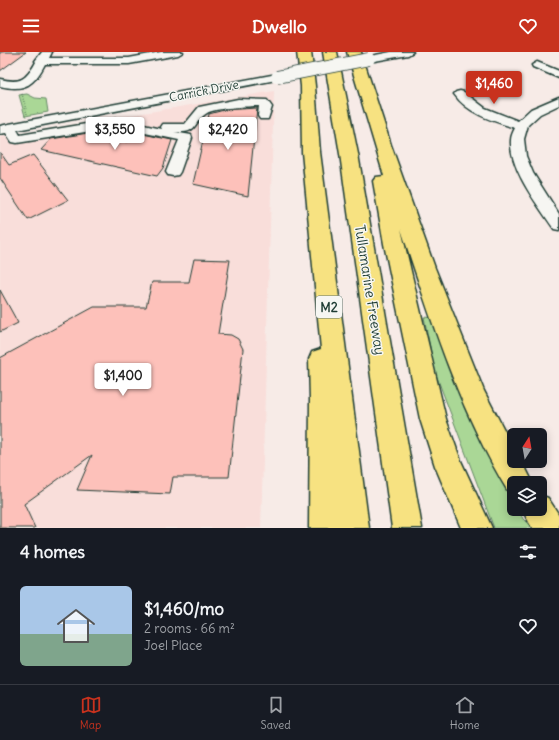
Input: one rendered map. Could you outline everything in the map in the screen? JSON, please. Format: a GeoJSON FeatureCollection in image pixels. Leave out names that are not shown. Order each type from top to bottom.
{"type":"FeatureCollection","features":[{"type":"Feature","properties":{"kind":"highway","name":"M2"},"geometry":{"type":"LineString","coordinates":[[304,52],[308,86],[311,152],[354,528]]}},
{"type":"Feature","properties":{"kind":"highway","name":"Tullamarine Freeway"},"geometry":{"type":"LineString","coordinates":[[330,52],[349,154],[407,528]]}},
{"type":"Feature","properties":{"kind":"highway"},"geometry":{"type":"LineString","coordinates":[[354,52],[362,82],[406,218],[476,405],[493,441],[515,476]]}},
{"type":"Feature","properties":{"kind":"highway"},"geometry":{"type":"LineString","coordinates":[[362,82],[394,244],[433,419],[449,466],[477,528]]}},
{"type":"Feature","properties":{"kind":"highway"},"geometry":{"type":"LineString","coordinates":[[311,152],[323,400],[324,528]]}},
{"type":"Feature","properties":{"kind":"highway"},"geometry":{"type":"LineString","coordinates":[[542,516],[550,528]]}},
{"type":"Feature","properties":{"kind":"street"},"geometry":{"type":"LineString","coordinates":[[0,82],[7,85],[22,83],[32,78],[47,52]]}},
{"type":"Feature","properties":{"kind":"street"},"geometry":{"type":"LineString","coordinates":[[40,62],[129,61],[178,52]]}},
{"type":"Feature","properties":{"kind":"street","name":"Carrick Drive"},"geometry":{"type":"LineString","coordinates":[[5,129],[408,52]]}},
{"type":"Feature","properties":{"kind":"street"},"geometry":{"type":"LineString","coordinates":[[537,65],[559,75]]}},
{"type":"Feature","properties":{"kind":"street"},"geometry":{"type":"LineString","coordinates":[[460,94],[468,104],[477,110],[520,126]]}},
{"type":"Feature","properties":{"kind":"street"},"geometry":{"type":"LineString","coordinates":[[559,101],[546,105],[532,113],[520,126],[518,140],[518,155],[526,176],[559,225]]}},
{"type":"Feature","properties":{"kind":"street"},"geometry":{"type":"LineString","coordinates":[[155,131],[164,127],[186,129],[190,127],[203,110],[238,103],[262,102],[266,107],[264,116]]}},
{"type":"Feature","properties":{"kind":"street"},"geometry":{"type":"LineString","coordinates":[[5,129],[17,139],[116,123],[186,138],[173,172]]}},
{"type":"Feature","properties":{"kind":"path"},"geometry":{"type":"LineString","coordinates":[[22,83],[28,117],[32,117],[33,123]]}},
{"type":"Feature","properties":{"kind":"shaded area"},"geometry":{"type":"Polygon","coordinates":[[[274,91],[261,528],[0,528],[0,137],[274,91]]]}},
{"type":"Feature","properties":{"kind":"green space"},"geometry":{"type":"Polygon","coordinates":[[[27,94],[35,98],[46,99],[48,112],[25,116],[19,95],[27,94]]]}},
{"type":"Feature","properties":{"kind":"green space"},"geometry":{"type":"Polygon","coordinates":[[[424,317],[436,318],[464,407],[507,488],[507,516],[522,516],[532,528],[494,528],[435,372],[424,317]]]}},
{"type":"Feature","properties":{"kind":"building"},"geometry":{"type":"Polygon","coordinates":[[[0,52],[26,52],[0,71],[0,52]]]}},
{"type":"Feature","properties":{"kind":"building"},"geometry":{"type":"Polygon","coordinates":[[[257,108],[248,196],[193,184],[209,114],[224,110],[257,108]]]}},
{"type":"Feature","properties":{"kind":"building"},"geometry":{"type":"Polygon","coordinates":[[[88,133],[127,142],[129,139],[133,139],[138,133],[172,140],[163,168],[157,176],[41,150],[51,139],[88,133]]]}},
{"type":"Feature","properties":{"kind":"building"},"geometry":{"type":"Polygon","coordinates":[[[0,152],[9,165],[33,155],[68,200],[28,220],[0,178],[0,152]]]}},
{"type":"Feature","properties":{"kind":"building"},"geometry":{"type":"Polygon","coordinates":[[[194,259],[230,260],[218,334],[231,335],[238,339],[243,349],[229,477],[173,477],[170,494],[77,490],[92,455],[24,504],[35,528],[0,528],[0,358],[94,307],[146,307],[152,282],[189,282],[194,259]]]}},
{"type":"Feature","properties":{"kind":"building"},"geometry":{"type":"Polygon","coordinates":[[[0,290],[18,323],[0,332],[0,290]]]}}]}
